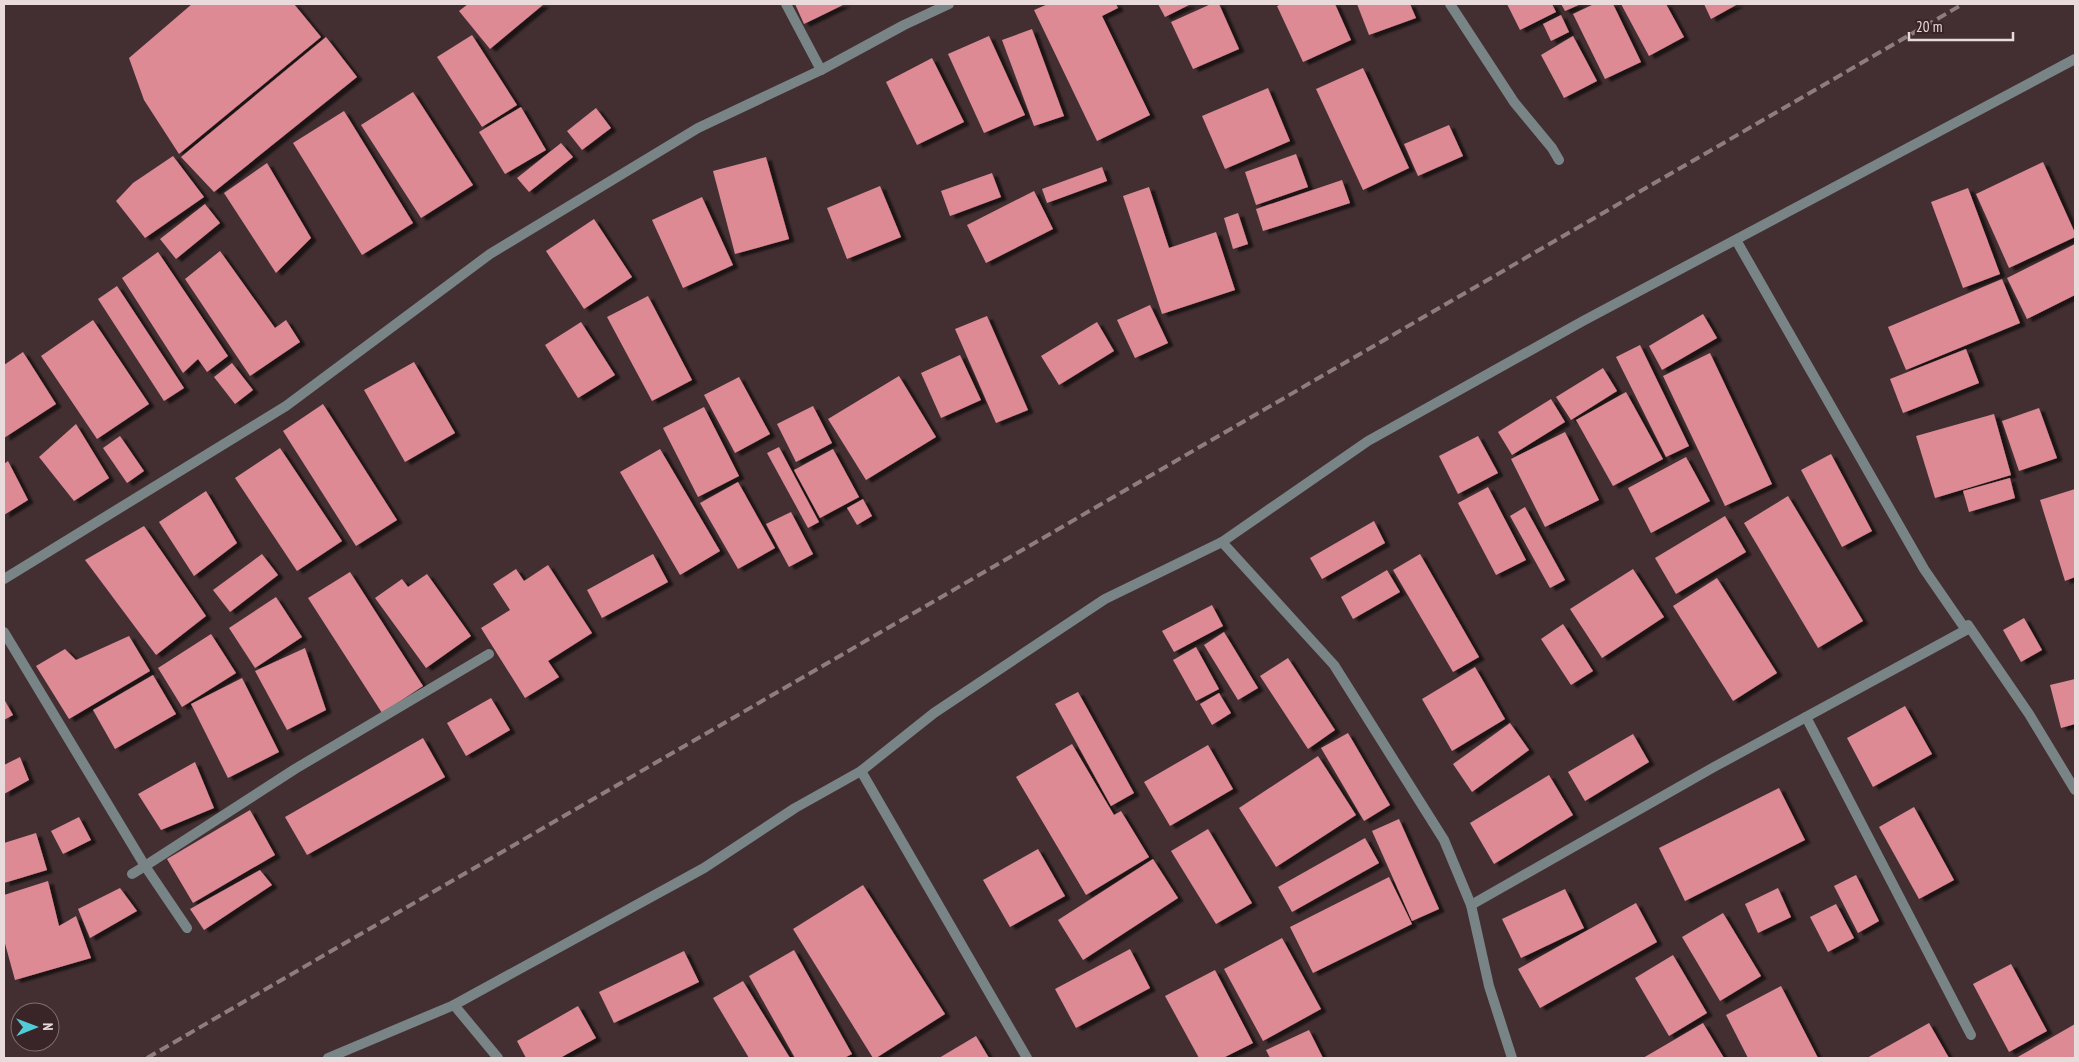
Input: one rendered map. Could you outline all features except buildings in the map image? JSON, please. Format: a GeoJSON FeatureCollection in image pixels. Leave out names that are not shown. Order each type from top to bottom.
{"type":"FeatureCollection","features":[{"type":"Feature","properties":{"kind":"street"},"geometry":{"type":"LineString","coordinates":[[786,4],[821,70]]}},
{"type":"Feature","properties":{"kind":"street"},"geometry":{"type":"LineString","coordinates":[[4,579],[286,406],[490,254],[698,128],[821,70],[904,25],[949,4]]}},
{"type":"Feature","properties":{"kind":"street"},"geometry":{"type":"LineString","coordinates":[[1450,4],[1514,102],[1552,148],[1558,160]]}},
{"type":"Feature","properties":{"kind":"street"},"geometry":{"type":"LineString","coordinates":[[328,1058],[454,1005],[704,868],[795,808],[861,771],[934,713],[1105,598],[1222,542],[1368,442],[1583,321],[2075,59]]}},
{"type":"Feature","properties":{"kind":"street"},"geometry":{"type":"LineString","coordinates":[[1736,240],[1924,569],[1966,630]]}},
{"type":"Feature","properties":{"kind":"street"},"geometry":{"type":"LineString","coordinates":[[1222,542],[1334,665],[1444,840],[1471,904],[1489,986],[1512,1058]]}},
{"type":"Feature","properties":{"kind":"street"},"geometry":{"type":"LineString","coordinates":[[1471,904],[1714,767],[1966,630],[1968,625],[2029,714],[2075,790]]}},
{"type":"Feature","properties":{"kind":"street"},"geometry":{"type":"LineString","coordinates":[[4,632],[145,866],[187,928]]}},
{"type":"Feature","properties":{"kind":"street"},"geometry":{"type":"LineString","coordinates":[[132,874],[295,769],[489,654]]}},
{"type":"Feature","properties":{"kind":"street"},"geometry":{"type":"LineString","coordinates":[[1806,717],[1971,1035]]}},
{"type":"Feature","properties":{"kind":"street"},"geometry":{"type":"LineString","coordinates":[[861,771],[1027,1058]]}},
{"type":"Feature","properties":{"kind":"street"},"geometry":{"type":"LineString","coordinates":[[454,1005],[498,1058]]}},
{"type":"Feature","properties":{"kind":"railway"},"geometry":{"type":"LineString","coordinates":[[147,1058],[1963,4]]}}]}
